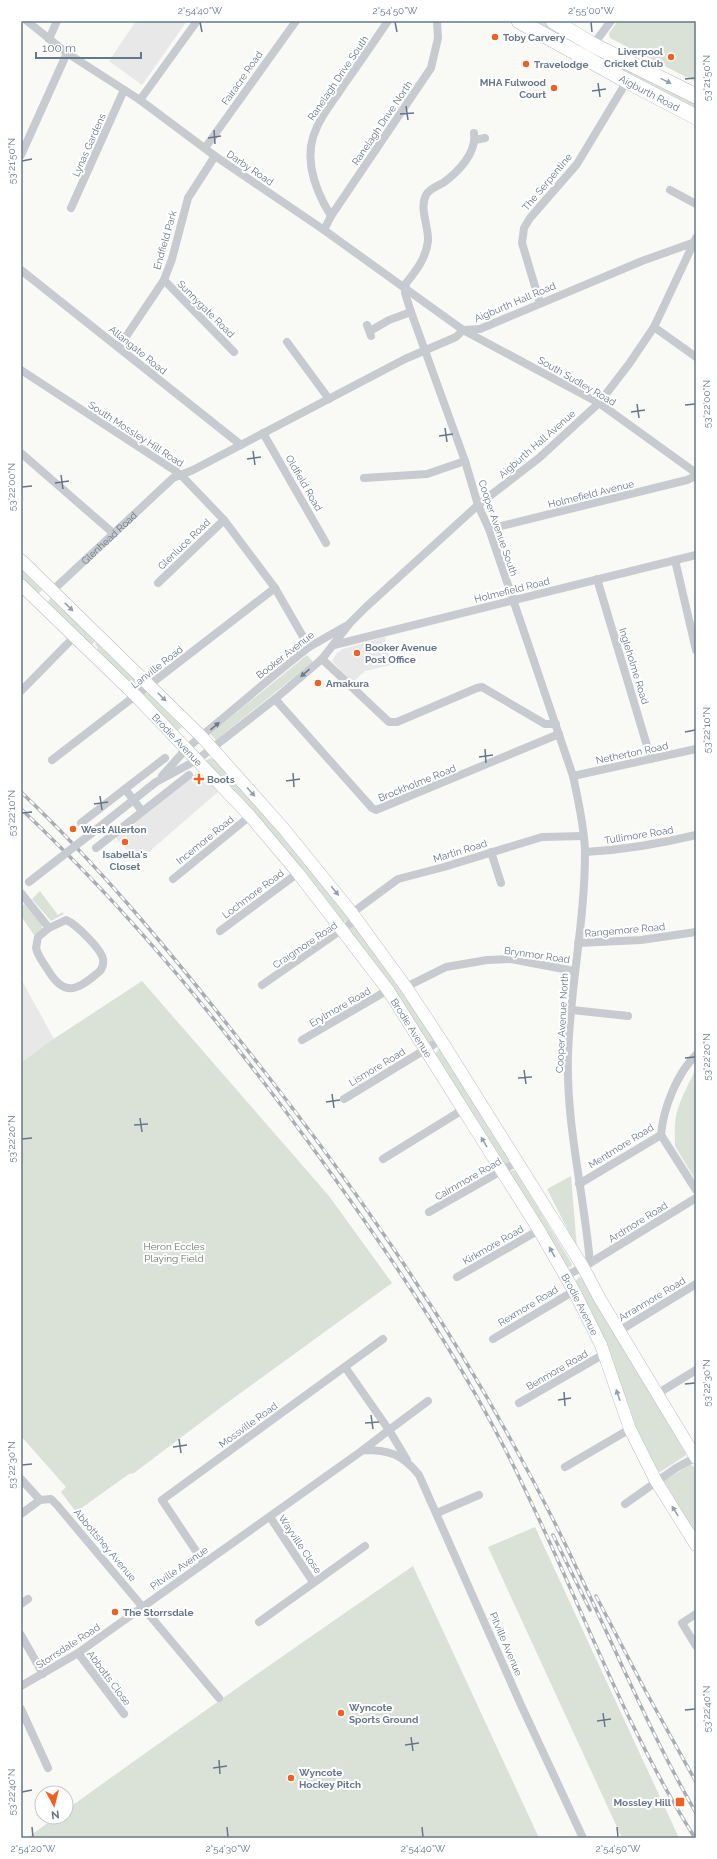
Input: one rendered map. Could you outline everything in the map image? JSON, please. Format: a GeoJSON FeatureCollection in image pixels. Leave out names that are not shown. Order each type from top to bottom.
{"type":"FeatureCollection","features":[{"type":"Feature","properties":{"kind":"highway","name":"Aigburth Road"},"geometry":{"type":"LineString","coordinates":[[519,21],[626,82],[696,117]]}},
{"type":"Feature","properties":{"kind":"highway","name":"Aigburth Road"},"geometry":{"type":"LineString","coordinates":[[553,21],[593,45],[696,96]]}},
{"type":"Feature","properties":{"kind":"street","name":"Darby Road"},"geometry":{"type":"LineString","coordinates":[[27,21],[67,53],[140,100],[215,156],[324,230],[463,330]]}},
{"type":"Feature","properties":{"kind":"street"},"geometry":{"type":"LineString","coordinates":[[49,39],[57,21]]}},
{"type":"Feature","properties":{"kind":"street"},"geometry":{"type":"LineString","coordinates":[[140,100],[197,21]]}},
{"type":"Feature","properties":{"kind":"street","name":"Fairacre Road"},"geometry":{"type":"LineString","coordinates":[[206,148],[296,21]]}},
{"type":"Feature","properties":{"kind":"street","name":"Ranelagh Drive South"},"geometry":{"type":"LineString","coordinates":[[331,216],[320,199],[312,175],[310,158],[312,140],[320,120],[388,21]]}},
{"type":"Feature","properties":{"kind":"street","name":"Ranelagh Drive North"},"geometry":{"type":"LineString","coordinates":[[324,230],[331,216],[432,68],[438,38],[437,21]]}},
{"type":"Feature","properties":{"kind":"street"},"geometry":{"type":"LineString","coordinates":[[593,45],[610,21]]}},
{"type":"Feature","properties":{"kind":"street"},"geometry":{"type":"LineString","coordinates":[[21,155],[67,53]]}},
{"type":"Feature","properties":{"kind":"street","name":"The Serpentine"},"geometry":{"type":"LineString","coordinates":[[540,303],[522,244],[524,228],[530,218],[577,164],[626,82]]}},
{"type":"Feature","properties":{"kind":"street","name":"Lynas Gardens"},"geometry":{"type":"LineString","coordinates":[[71,208],[124,90]]}},
{"type":"Feature","properties":{"kind":"street"},"geometry":{"type":"LineString","coordinates":[[405,287],[424,256],[428,241],[424,206],[426,194],[452,175],[464,162],[472,151],[475,137],[485,138]]}},
{"type":"Feature","properties":{"kind":"street","name":"Endfield Park"},"geometry":{"type":"LineString","coordinates":[[119,347],[164,280],[172,259],[188,198],[215,156]]}},
{"type":"Feature","properties":{"kind":"street"},"geometry":{"type":"LineString","coordinates":[[670,190],[696,204]]}},
{"type":"Feature","properties":{"kind":"street","name":"Aigburth Hall Road"},"geometry":{"type":"LineString","coordinates":[[180,474],[193,470],[404,359],[426,351],[456,337],[463,330],[472,331],[480,329],[642,261],[695,241]]}},
{"type":"Feature","properties":{"kind":"street","name":"Aigburth Hall Avenue"},"geometry":{"type":"LineString","coordinates":[[350,623],[478,505],[539,458],[599,403],[629,364],[654,327],[695,241]]}},
{"type":"Feature","properties":{"kind":"street","name":"Allangate Road"},"geometry":{"type":"LineString","coordinates":[[21,270],[241,445]]}},
{"type":"Feature","properties":{"kind":"street","name":"Sunnygate Road"},"geometry":{"type":"LineString","coordinates":[[164,280],[234,352]]}},
{"type":"Feature","properties":{"kind":"street","name":"Cooper Avenue South"},"geometry":{"type":"LineString","coordinates":[[405,287],[405,293],[411,312],[465,461],[478,505],[489,529],[573,776]]}},
{"type":"Feature","properties":{"kind":"street"},"geometry":{"type":"LineString","coordinates":[[370,331],[389,320],[411,312]]}},
{"type":"Feature","properties":{"kind":"street"},"geometry":{"type":"LineString","coordinates":[[654,327],[696,357]]}},
{"type":"Feature","properties":{"kind":"street","name":"South Sudley Road"},"geometry":{"type":"LineString","coordinates":[[463,330],[599,403],[696,474]]}},
{"type":"Feature","properties":{"kind":"street"},"geometry":{"type":"LineString","coordinates":[[287,342],[328,399]]}},
{"type":"Feature","properties":{"kind":"street","name":"South Mossley Hill Road"},"geometry":{"type":"LineString","coordinates":[[21,370],[180,474],[224,520],[275,588],[309,647]]}},
{"type":"Feature","properties":{"kind":"street","name":"Oldfield Road"},"geometry":{"type":"LineString","coordinates":[[263,433],[326,543]]}},
{"type":"Feature","properties":{"kind":"street"},"geometry":{"type":"LineString","coordinates":[[21,453],[113,533]]}},
{"type":"Feature","properties":{"kind":"street"},"geometry":{"type":"LineString","coordinates":[[364,478],[427,474],[465,461]]}},
{"type":"Feature","properties":{"kind":"street","name":"Glenhead Road"},"geometry":{"type":"LineString","coordinates":[[40,604],[113,533],[173,478],[180,474]]}},
{"type":"Feature","properties":{"kind":"street","name":"Holmefield Avenue"},"geometry":{"type":"LineString","coordinates":[[489,529],[687,480],[696,474]]}},
{"type":"Feature","properties":{"kind":"street","name":"Glenluce Road"},"geometry":{"type":"LineString","coordinates":[[158,583],[224,520]]}},
{"type":"Feature","properties":{"kind":"street","name":"Holmefield Road"},"geometry":{"type":"LineString","coordinates":[[334,645],[696,555]]}},
{"type":"Feature","properties":{"kind":"street","name":"Brodie Avenue"},"geometry":{"type":"LineString","coordinates":[[21,560],[202,737],[211,749],[284,829],[355,916],[406,987],[517,1162],[586,1265],[618,1331],[696,1458]]}},
{"type":"Feature","properties":{"kind":"street"},"geometry":{"type":"LineString","coordinates":[[675,560],[696,650]]}},
{"type":"Feature","properties":{"kind":"street","name":"Ingleholme Road"},"geometry":{"type":"LineString","coordinates":[[597,580],[651,759]]}},
{"type":"Feature","properties":{"kind":"street","name":"Brodie Avenue"},"geometry":{"type":"LineString","coordinates":[[21,585],[136,696],[250,816],[298,872],[388,990],[427,1049],[539,1230],[574,1290],[589,1318],[604,1354],[630,1429],[656,1481],[696,1545]]}},
{"type":"Feature","properties":{"kind":"street","name":"Lanville Road"},"geometry":{"type":"LineString","coordinates":[[52,760],[275,588]]}},
{"type":"Feature","properties":{"kind":"street","name":"Booker Avenue"},"geometry":{"type":"LineString","coordinates":[[156,782],[197,760],[275,699],[322,659],[350,623]]}},
{"type":"Feature","properties":{"kind":"street","name":"Booker Avenue"},"geometry":{"type":"LineString","coordinates":[[21,889],[156,782],[186,749],[309,647],[350,623]]}},
{"type":"Feature","properties":{"kind":"street"},"geometry":{"type":"LineString","coordinates":[[21,691],[74,636]]}},
{"type":"Feature","properties":{"kind":"street"},"geometry":{"type":"LineString","coordinates":[[322,659],[389,722],[397,722],[482,687],[545,724],[556,724]]}},
{"type":"Feature","properties":{"kind":"street","name":"Brockholme Road"},"geometry":{"type":"LineString","coordinates":[[275,699],[372,808],[376,810],[559,734]]}},
{"type":"Feature","properties":{"kind":"street","name":"Netherton Road"},"geometry":{"type":"LineString","coordinates":[[573,776],[696,749]]}},
{"type":"Feature","properties":{"kind":"street"},"geometry":{"type":"LineString","coordinates":[[81,824],[165,758]]}},
{"type":"Feature","properties":{"kind":"street"},"geometry":{"type":"LineString","coordinates":[[96,848],[186,777],[176,771]]}},
{"type":"Feature","properties":{"kind":"street","name":"Cooper Avenue North"},"geometry":{"type":"LineString","coordinates":[[573,776],[579,799],[585,852],[568,1056],[570,1124],[579,1184],[586,1265]]}},
{"type":"Feature","properties":{"kind":"street"},"geometry":{"type":"LineString","coordinates":[[125,789],[142,811]]}},
{"type":"Feature","properties":{"kind":"street","name":"Incemore Road"},"geometry":{"type":"LineString","coordinates":[[173,879],[250,816]]}},
{"type":"Feature","properties":{"kind":"street","name":"Tullimore Road"},"geometry":{"type":"LineString","coordinates":[[585,852],[622,850],[696,835]]}},
{"type":"Feature","properties":{"kind":"street","name":"Martin Road"},"geometry":{"type":"LineString","coordinates":[[355,916],[398,879],[444,868],[542,837],[583,836]]}},
{"type":"Feature","properties":{"kind":"street"},"geometry":{"type":"LineString","coordinates":[[491,852],[501,883]]}},
{"type":"Feature","properties":{"kind":"street","name":"Lochmore Road"},"geometry":{"type":"LineString","coordinates":[[220,931],[298,872]]}},
{"type":"Feature","properties":{"kind":"street"},"geometry":{"type":"LineString","coordinates":[[21,893],[49,928]]}},
{"type":"Feature","properties":{"kind":"street","name":"Craigmore Road"},"geometry":{"type":"LineString","coordinates":[[262,985],[343,930],[355,916]]}},
{"type":"Feature","properties":{"kind":"street"},"geometry":{"type":"LineString","coordinates":[[66,920],[75,925],[101,953],[104,960],[100,971],[75,988],[67,989],[59,986],[53,980],[36,948],[38,937],[49,928],[66,920]]}},
{"type":"Feature","properties":{"kind":"street","name":"Rangemore Road"},"geometry":{"type":"LineString","coordinates":[[578,943],[641,940],[696,932]]}},
{"type":"Feature","properties":{"kind":"street","name":"Brynmor Road"},"geometry":{"type":"LineString","coordinates":[[406,987],[446,967],[487,960],[511,960],[574,971]]}},
{"type":"Feature","properties":{"kind":"street","name":"Erylmore Road"},"geometry":{"type":"LineString","coordinates":[[302,1040],[388,990]]}},
{"type":"Feature","properties":{"kind":"street"},"geometry":{"type":"LineString","coordinates":[[572,1010],[628,1016]]}},
{"type":"Feature","properties":{"kind":"street","name":"Lismore Road"},"geometry":{"type":"LineString","coordinates":[[344,1099],[441,1040]]}},
{"type":"Feature","properties":{"kind":"street","name":"Mentmore Road"},"geometry":{"type":"LineString","coordinates":[[579,1184],[661,1134],[675,1083],[696,1055]]}},
{"type":"Feature","properties":{"kind":"street"},"geometry":{"type":"LineString","coordinates":[[383,1159],[464,1109]]}},
{"type":"Feature","properties":{"kind":"street"},"geometry":{"type":"LineString","coordinates":[[661,1134],[696,1190]]}},
{"type":"Feature","properties":{"kind":"street","name":"Cairnmore Road"},"geometry":{"type":"LineString","coordinates":[[429,1212],[517,1162]]}},
{"type":"Feature","properties":{"kind":"street","name":"Ardmore Road"},"geometry":{"type":"LineString","coordinates":[[566,1276],[696,1198]]}},
{"type":"Feature","properties":{"kind":"street","name":"Kirkmore Road"},"geometry":{"type":"LineString","coordinates":[[457,1277],[539,1230]]}},
{"type":"Feature","properties":{"kind":"street","name":"Arranmore Road"},"geometry":{"type":"LineString","coordinates":[[618,1331],[696,1284]]}},
{"type":"Feature","properties":{"kind":"street","name":"Rexmore Road"},"geometry":{"type":"LineString","coordinates":[[493,1339],[574,1290]]}},
{"type":"Feature","properties":{"kind":"street"},"geometry":{"type":"LineString","coordinates":[[382,1340],[344,1367],[389,1430],[428,1401]]}},
{"type":"Feature","properties":{"kind":"street","name":"Benmore Road"},"geometry":{"type":"LineString","coordinates":[[519,1403],[604,1354]]}},
{"type":"Feature","properties":{"kind":"street","name":"Mossville Road"},"geometry":{"type":"LineString","coordinates":[[204,1563],[162,1500],[344,1367]]}},
{"type":"Feature","properties":{"kind":"street"},"geometry":{"type":"LineString","coordinates":[[657,1394],[696,1370]]}},
{"type":"Feature","properties":{"kind":"street"},"geometry":{"type":"LineString","coordinates":[[565,1467],[630,1429]]}},
{"type":"Feature","properties":{"kind":"street","name":"Pitville Avenue"},"geometry":{"type":"LineString","coordinates":[[143,1606],[364,1450],[389,1430],[407,1461],[419,1475],[521,1705],[583,1838]]}},
{"type":"Feature","properties":{"kind":"street","name":"Pitville Avenue"},"geometry":{"type":"LineString","coordinates":[[364,1450],[391,1453],[407,1461]]}},
{"type":"Feature","properties":{"kind":"street"},"geometry":{"type":"LineString","coordinates":[[625,1504],[656,1481],[696,1458]]}},
{"type":"Feature","properties":{"kind":"street"},"geometry":{"type":"LineString","coordinates":[[21,1479],[40,1500],[21,1514]]}},
{"type":"Feature","properties":{"kind":"street"},"geometry":{"type":"LineString","coordinates":[[437,1513],[479,1496]]}},
{"type":"Feature","properties":{"kind":"street","name":"Abbottshey Avenue"},"geometry":{"type":"LineString","coordinates":[[40,1500],[51,1499],[143,1606],[219,1698]]}},
{"type":"Feature","properties":{"kind":"street","name":"Wayville Close"},"geometry":{"type":"LineString","coordinates":[[270,1517],[313,1582]]}},
{"type":"Feature","properties":{"kind":"street","name":"Wayville Close"},"geometry":{"type":"LineString","coordinates":[[259,1622],[365,1546]]}},
{"type":"Feature","properties":{"kind":"street","name":"Storrsdale Road"},"geometry":{"type":"LineString","coordinates":[[21,1686],[78,1653],[143,1606]]}},
{"type":"Feature","properties":{"kind":"street"},"geometry":{"type":"LineString","coordinates":[[696,1614],[682,1623],[696,1646]]}},
{"type":"Feature","properties":{"kind":"street"},"geometry":{"type":"LineString","coordinates":[[21,1635],[44,1674]]}},
{"type":"Feature","properties":{"kind":"street","name":"Abbotts Close"},"geometry":{"type":"LineString","coordinates":[[78,1653],[124,1714]]}},
{"type":"Feature","properties":{"kind":"street"},"geometry":{"type":"LineString","coordinates":[[21,1709],[48,1768]]}},
{"type":"Feature","properties":{"kind":"shaded area"},"geometry":{"type":"Polygon","coordinates":[[[136,21],[187,21],[142,85],[109,61],[136,21]]]}},
{"type":"Feature","properties":{"kind":"shaded area"},"geometry":{"type":"Polygon","coordinates":[[[385,637],[391,665],[365,671],[352,683],[332,661],[337,653],[343,649],[385,637]]]}},
{"type":"Feature","properties":{"kind":"shaded area"},"geometry":{"type":"Polygon","coordinates":[[[199,771],[218,792],[137,862],[115,837],[199,771]]]}},
{"type":"Feature","properties":{"kind":"shaded area"},"geometry":{"type":"Polygon","coordinates":[[[21,979],[54,1039],[21,1063],[21,979]]]}},
{"type":"Feature","properties":{"kind":"green space"},"geometry":{"type":"Polygon","coordinates":[[[538,21],[543,21],[583,46],[696,103],[696,113],[546,29],[538,21]]]}},
{"type":"Feature","properties":{"kind":"green space","name":"Liverpool Cricket Club"},"geometry":{"type":"Polygon","coordinates":[[[618,21],[696,21],[696,82],[610,38],[609,33],[618,21]]]}},
{"type":"Feature","properties":{"kind":"green space"},"geometry":{"type":"Polygon","coordinates":[[[21,569],[42,590],[36,596],[21,582],[21,569]]]}},
{"type":"Feature","properties":{"kind":"green space"},"geometry":{"type":"Polygon","coordinates":[[[51,598],[95,641],[89,648],[45,605],[51,598]]]}},
{"type":"Feature","properties":{"kind":"green space"},"geometry":{"type":"Polygon","coordinates":[[[96,642],[141,686],[136,692],[96,651],[98,648],[95,644],[96,642]]]}},
{"type":"Feature","properties":{"kind":"green space"},"geometry":{"type":"Polygon","coordinates":[[[307,655],[313,662],[216,740],[210,734],[307,655]]]}},
{"type":"Feature","properties":{"kind":"green space"},"geometry":{"type":"Polygon","coordinates":[[[146,692],[182,727],[175,733],[140,696],[146,692]]]}},
{"type":"Feature","properties":{"kind":"green space"},"geometry":{"type":"Polygon","coordinates":[[[210,758],[215,760],[309,864],[350,918],[349,921],[343,922],[204,762],[210,758]]]}},
{"type":"Feature","properties":{"kind":"green space"},"geometry":{"type":"Polygon","coordinates":[[[40,891],[58,915],[62,912],[64,914],[51,921],[32,899],[40,891]]]}},
{"type":"Feature","properties":{"kind":"green space"},"geometry":{"type":"Polygon","coordinates":[[[25,904],[42,925],[42,929],[34,935],[21,916],[21,906],[25,904]]]}},
{"type":"Feature","properties":{"kind":"green space"},"geometry":{"type":"Polygon","coordinates":[[[353,925],[358,927],[435,1039],[429,1043],[427,1042],[350,931],[350,928],[353,925]]]}},
{"type":"Feature","properties":{"kind":"green space","name":"Heron Eccles Playing Field"},"geometry":{"type":"Polygon","coordinates":[[[142,981],[329,1196],[392,1283],[224,1405],[134,1473],[129,1474],[76,1512],[61,1492],[66,1487],[21,1436],[21,1063],[49,1042],[142,981]]]}},
{"type":"Feature","properties":{"kind":"green space"},"geometry":{"type":"Polygon","coordinates":[[[440,1047],[510,1160],[505,1166],[435,1054],[440,1047]]]}},
{"type":"Feature","properties":{"kind":"green space"},"geometry":{"type":"Polygon","coordinates":[[[696,1069],[696,1181],[675,1146],[675,1120],[685,1090],[696,1069]]]}},
{"type":"Feature","properties":{"kind":"green space"},"geometry":{"type":"Polygon","coordinates":[[[512,1170],[516,1171],[572,1264],[571,1267],[567,1268],[509,1173],[512,1170]]]}},
{"type":"Feature","properties":{"kind":"green space"},"geometry":{"type":"Polygon","coordinates":[[[571,1176],[577,1248],[547,1189],[571,1176]]]}},
{"type":"Feature","properties":{"kind":"green space"},"geometry":{"type":"Polygon","coordinates":[[[579,1277],[583,1278],[686,1454],[660,1472],[658,1471],[638,1433],[603,1336],[575,1282],[579,1277]]]}},
{"type":"Feature","properties":{"kind":"green space"},"geometry":{"type":"Polygon","coordinates":[[[691,1464],[696,1469],[696,1534],[664,1481],[691,1464]]]}},
{"type":"Feature","properties":{"kind":"green space"},"geometry":{"type":"Polygon","coordinates":[[[535,1527],[679,1838],[622,1838],[488,1547],[535,1527]]]}},
{"type":"Feature","properties":{"kind":"green space","name":"Wyncote Sports Ground"},"geometry":{"type":"Polygon","coordinates":[[[413,1566],[539,1838],[27,1838],[45,1825],[74,1825],[74,1804],[413,1566]]]}},
{"type":"Feature","properties":{"kind":"railway"},"geometry":{"type":"LineString","coordinates":[[21,792],[78,849],[132,909],[209,1002],[310,1131],[382,1232],[416,1283],[482,1388],[521,1457],[554,1521],[649,1723],[696,1813]]}},
{"type":"Feature","properties":{"kind":"railway"},"geometry":{"type":"LineString","coordinates":[[21,809],[102,890],[179,976],[251,1066],[320,1158],[370,1228],[418,1300],[463,1372],[504,1447],[551,1545],[618,1694],[667,1791],[695,1838]]}},
{"type":"Feature","properties":{"kind":"railway"},"geometry":{"type":"LineString","coordinates":[[553,1535],[590,1610]]}},
{"type":"Feature","properties":{"kind":"railway"},"geometry":{"type":"LineString","coordinates":[[596,1596],[645,1690],[696,1782]]}},
{"type":"Feature","properties":{"kind":"place","name":"Toby Carvery"},"geometry":{"type":"Point","coordinates":[495,37]}},
{"type":"Feature","properties":{"kind":"place","name":"Liverpool Cricket Club"},"geometry":{"type":"Point","coordinates":[671,57]}},
{"type":"Feature","properties":{"kind":"place","name":"Travelodge"},"geometry":{"type":"Point","coordinates":[526,64]}},
{"type":"Feature","properties":{"kind":"place","name":"MHA Fulwood Court"},"geometry":{"type":"Point","coordinates":[554,88]}},
{"type":"Feature","properties":{"kind":"place","name":"Booker Avenue Post Office"},"geometry":{"type":"Point","coordinates":[357,653]}},
{"type":"Feature","properties":{"kind":"place","name":"Amakura"},"geometry":{"type":"Point","coordinates":[318,683]}},
{"type":"Feature","properties":{"kind":"place","name":"Boots"},"geometry":{"type":"Point","coordinates":[199,779]}},
{"type":"Feature","properties":{"kind":"place","name":"West Allerton"},"geometry":{"type":"Point","coordinates":[73,829]}},
{"type":"Feature","properties":{"kind":"place","name":"Isabella's Closet"},"geometry":{"type":"Point","coordinates":[125,842]}},
{"type":"Feature","properties":{"kind":"place","name":"The Storrsdale"},"geometry":{"type":"Point","coordinates":[115,1612]}},
{"type":"Feature","properties":{"kind":"place","name":"Wyncote Sports Ground"},"geometry":{"type":"Point","coordinates":[341,1713]}},
{"type":"Feature","properties":{"kind":"place","name":"Wyncote Hockey Pitch"},"geometry":{"type":"Point","coordinates":[291,1778]}},
{"type":"Feature","properties":{"kind":"place","name":"Mossley Hill"},"geometry":{"type":"Point","coordinates":[680,1802]}}]}
